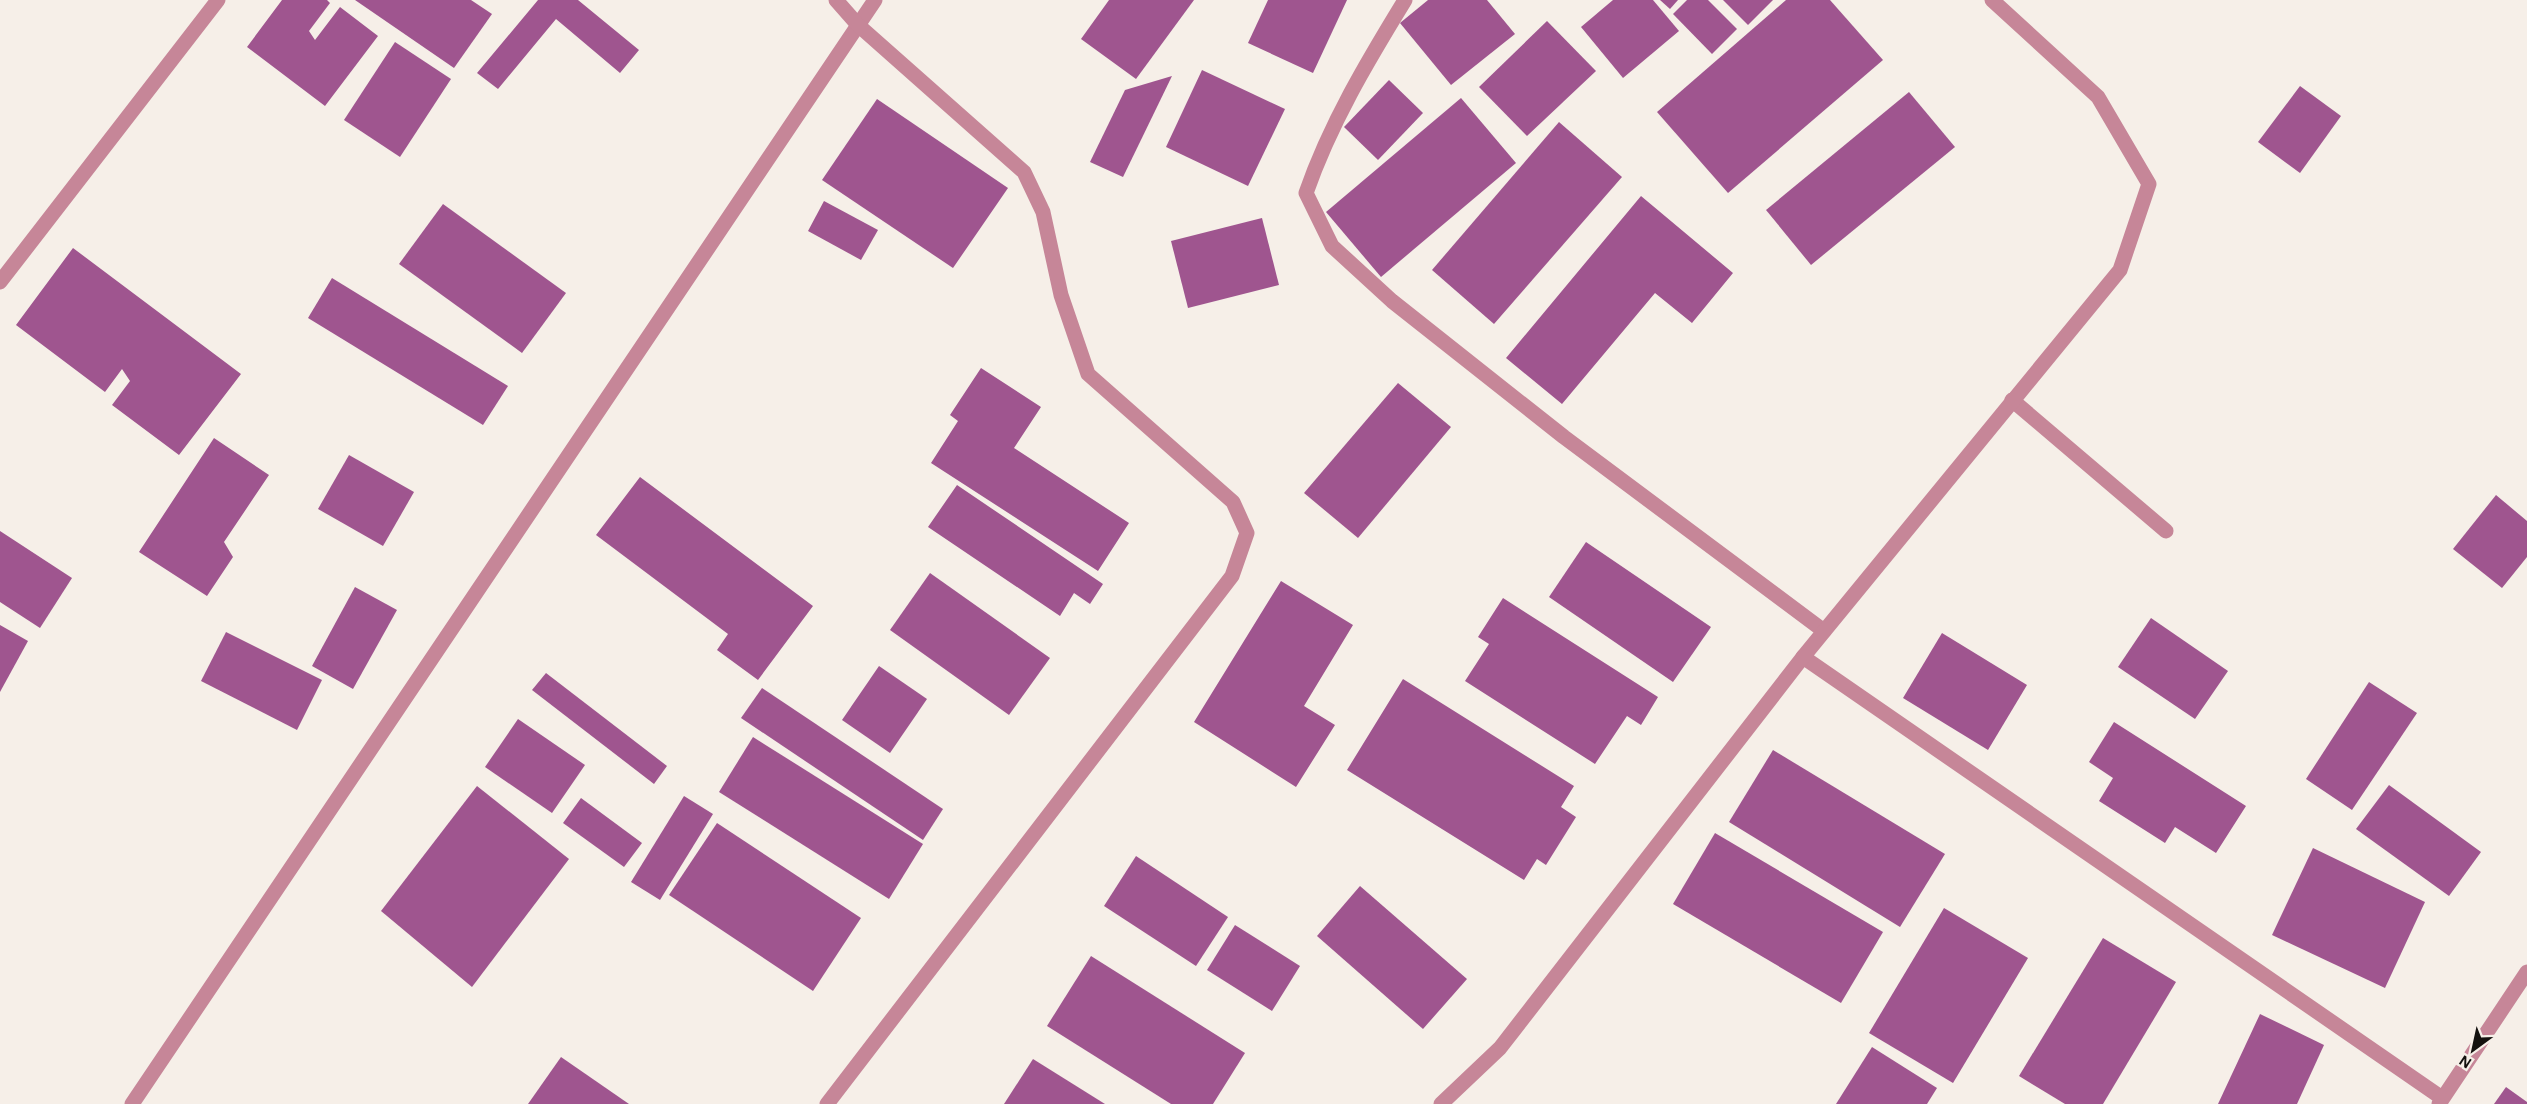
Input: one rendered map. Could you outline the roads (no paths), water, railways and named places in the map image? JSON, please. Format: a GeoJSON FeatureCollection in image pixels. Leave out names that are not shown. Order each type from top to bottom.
{"type":"FeatureCollection","features":[{"type":"Feature","properties":{"kind":"street"},"geometry":{"type":"LineString","coordinates":[[0,282],[218,0]]}},
{"type":"Feature","properties":{"kind":"street"},"geometry":{"type":"LineString","coordinates":[[827,1104],[1232,576],[1247,533],[1233,502],[1088,374],[1061,295],[1043,212],[1024,172],[858,25],[836,0]]}},
{"type":"Feature","properties":{"kind":"street"},"geometry":{"type":"LineString","coordinates":[[132,1104],[875,0]]}},
{"type":"Feature","properties":{"kind":"street"},"geometry":{"type":"LineString","coordinates":[[1405,0],[1341,108],[1320,153],[1306,193],[1332,246],[1392,301],[1564,437],[1824,632]]}},
{"type":"Feature","properties":{"kind":"street"},"geometry":{"type":"LineString","coordinates":[[1441,1104],[1500,1048],[1803,657],[2120,270],[2149,184],[2098,97],[1992,0]]}},
{"type":"Feature","properties":{"kind":"street"},"geometry":{"type":"LineString","coordinates":[[2012,400],[2166,531]]}},
{"type":"Feature","properties":{"kind":"street"},"geometry":{"type":"LineString","coordinates":[[1803,657],[2441,1101],[2527,972]]}}]}
